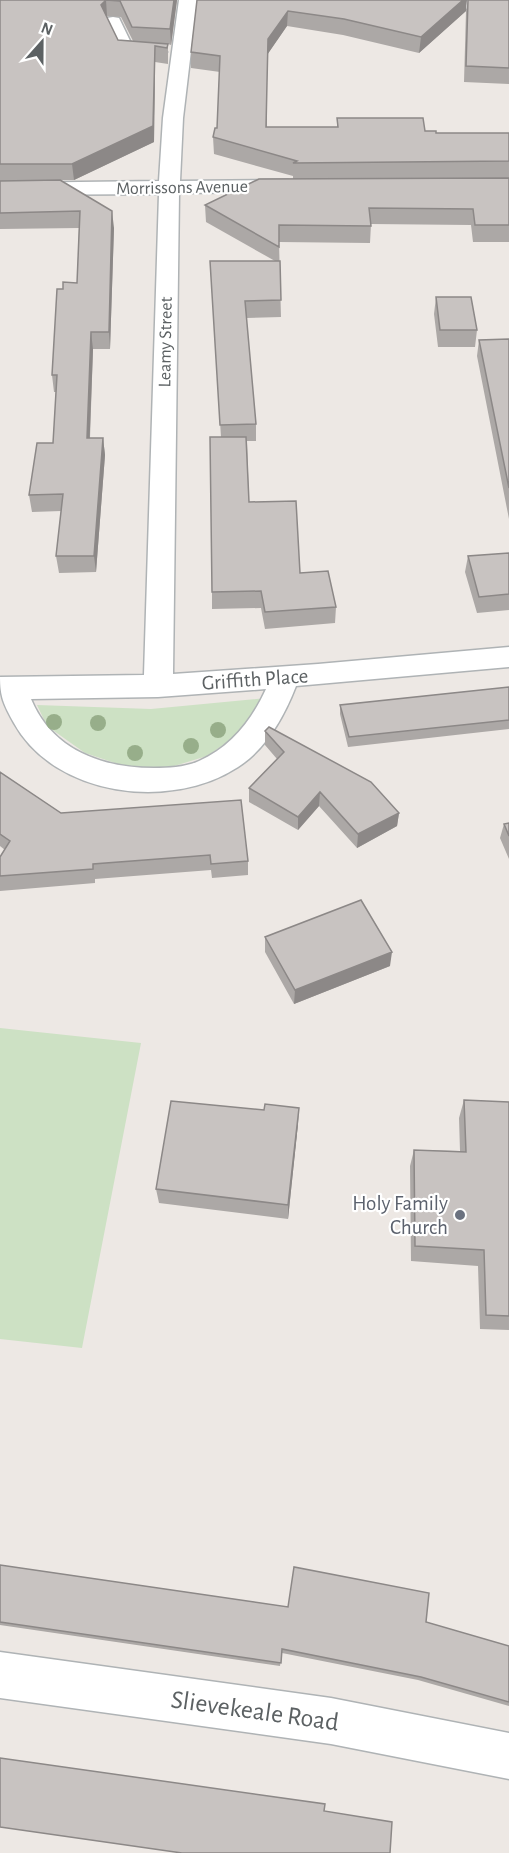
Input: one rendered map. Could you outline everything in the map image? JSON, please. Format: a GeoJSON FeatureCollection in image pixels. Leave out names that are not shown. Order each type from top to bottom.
{"type":"FeatureCollection","features":[{"type":"Feature","properties":{"kind":"street","name":"Leamy Street"},"geometry":{"type":"LineString","coordinates":[[158,686],[169,187],[188,0]]}},
{"type":"Feature","properties":{"kind":"street"},"geometry":{"type":"LineString","coordinates":[[419,0],[509,7]]}},
{"type":"Feature","properties":{"kind":"street"},"geometry":{"type":"LineString","coordinates":[[113,22],[124,50],[181,53]]}},
{"type":"Feature","properties":{"kind":"street","name":"Morrissons Avenue"},"geometry":{"type":"LineString","coordinates":[[0,189],[311,186]]}},
{"type":"Feature","properties":{"kind":"street","name":"Griffith Place"},"geometry":{"type":"LineString","coordinates":[[6,688],[158,686],[285,678],[509,657]]}},
{"type":"Feature","properties":{"kind":"street"},"geometry":{"type":"LineString","coordinates":[[6,688],[26,721],[50,749],[67,760],[96,773],[152,780],[174,778],[209,769],[241,750],[272,710],[285,678]]}},
{"type":"Feature","properties":{"kind":"street","name":"Slievekeale Road"},"geometry":{"type":"LineString","coordinates":[[0,1675],[331,1721],[509,1756]]}},
{"type":"Feature","properties":{"kind":"green space"},"geometry":{"type":"Polygon","coordinates":[[[266,698],[239,734],[207,756],[171,767],[127,767],[85,753],[47,726],[37,705],[151,709],[266,698]]]}},
{"type":"Feature","properties":{"kind":"green space"},"geometry":{"type":"Polygon","coordinates":[[[0,1028],[141,1043],[82,1348],[0,1339],[0,1028]]]}},
{"type":"Feature","properties":{"kind":"building"},"geometry":{"type":"Polygon","coordinates":[[[0,0],[106,0],[101,5],[118,40],[168,44],[167,48],[155,46],[153,126],[72,164],[0,164],[0,0]]]}},
{"type":"Feature","properties":{"kind":"building"},"geometry":{"type":"Polygon","coordinates":[[[106,0],[174,0],[170,29],[132,27],[120,1],[106,0]]]}},
{"type":"Feature","properties":{"kind":"building"},"geometry":{"type":"Polygon","coordinates":[[[197,0],[463,0],[421,37],[344,19],[288,11],[268,39],[266,127],[338,127],[337,118],[423,118],[425,131],[436,131],[436,133],[509,133],[509,161],[293,163],[297,161],[213,137],[215,128],[217,128],[220,56],[191,52],[197,0]]]}},
{"type":"Feature","properties":{"kind":"building"},"geometry":{"type":"Polygon","coordinates":[[[468,0],[509,0],[509,68],[466,66],[468,0]]]}},
{"type":"Feature","properties":{"kind":"building"},"geometry":{"type":"Polygon","coordinates":[[[509,178],[509,225],[475,225],[473,209],[369,208],[371,226],[279,225],[279,247],[205,205],[259,179],[509,178]]]}},
{"type":"Feature","properties":{"kind":"building"},"geometry":{"type":"Polygon","coordinates":[[[60,180],[112,211],[109,332],[91,332],[87,438],[103,438],[94,556],[56,556],[63,494],[29,495],[37,443],[53,443],[57,375],[52,375],[57,289],[63,289],[63,282],[77,283],[80,211],[0,213],[0,181],[60,180]]]}},
{"type":"Feature","properties":{"kind":"building"},"geometry":{"type":"Polygon","coordinates":[[[210,261],[280,261],[281,300],[245,301],[256,424],[220,425],[210,261]]]}},
{"type":"Feature","properties":{"kind":"building"},"geometry":{"type":"Polygon","coordinates":[[[436,297],[471,297],[477,330],[440,330],[436,297]]]}},
{"type":"Feature","properties":{"kind":"building"},"geometry":{"type":"Polygon","coordinates":[[[509,339],[509,488],[479,340],[509,339]]]}},
{"type":"Feature","properties":{"kind":"building"},"geometry":{"type":"Polygon","coordinates":[[[210,437],[246,437],[249,502],[296,501],[300,573],[328,571],[336,607],[265,612],[261,591],[212,592],[210,437]]]}},
{"type":"Feature","properties":{"kind":"building"},"geometry":{"type":"Polygon","coordinates":[[[509,553],[509,594],[479,597],[468,556],[509,553]]]}},
{"type":"Feature","properties":{"kind":"building"},"geometry":{"type":"Polygon","coordinates":[[[509,687],[509,720],[349,737],[340,705],[509,687]]]}},
{"type":"Feature","properties":{"kind":"building"},"geometry":{"type":"Polygon","coordinates":[[[269,727],[371,782],[399,813],[358,834],[320,792],[298,817],[249,788],[284,752],[265,731],[269,727]]]}},
{"type":"Feature","properties":{"kind":"building"},"geometry":{"type":"Polygon","coordinates":[[[0,772],[61,813],[241,800],[248,861],[211,864],[210,855],[93,864],[93,869],[0,876],[0,857],[10,841],[0,834],[0,772]]]}},
{"type":"Feature","properties":{"kind":"building"},"geometry":{"type":"Polygon","coordinates":[[[509,823],[509,836],[504,824],[509,823]]]}},
{"type":"Feature","properties":{"kind":"building"},"geometry":{"type":"Polygon","coordinates":[[[361,900],[392,952],[295,990],[265,937],[361,900]]]}},
{"type":"Feature","properties":{"kind":"building","name":"Holy Family Church"},"geometry":{"type":"Polygon","coordinates":[[[464,1100],[509,1102],[509,1316],[486,1315],[484,1250],[415,1246],[414,1150],[466,1152],[464,1100]]]}},
{"type":"Feature","properties":{"kind":"building"},"geometry":{"type":"Polygon","coordinates":[[[171,1101],[264,1110],[265,1104],[299,1108],[288,1205],[156,1189],[171,1101]]]}},
{"type":"Feature","properties":{"kind":"building"},"geometry":{"type":"Polygon","coordinates":[[[0,1565],[288,1607],[294,1567],[429,1593],[426,1622],[509,1646],[509,1702],[421,1677],[282,1649],[281,1663],[0,1622],[0,1565]]]}},
{"type":"Feature","properties":{"kind":"building"},"geometry":{"type":"Polygon","coordinates":[[[0,1758],[325,1804],[324,1811],[392,1822],[390,1853],[182,1853],[0,1827],[0,1758]]]}},
{"type":"Feature","properties":{"kind":"place","name":"Holy Family Church"},"geometry":{"type":"Point","coordinates":[460,1215]}}]}
